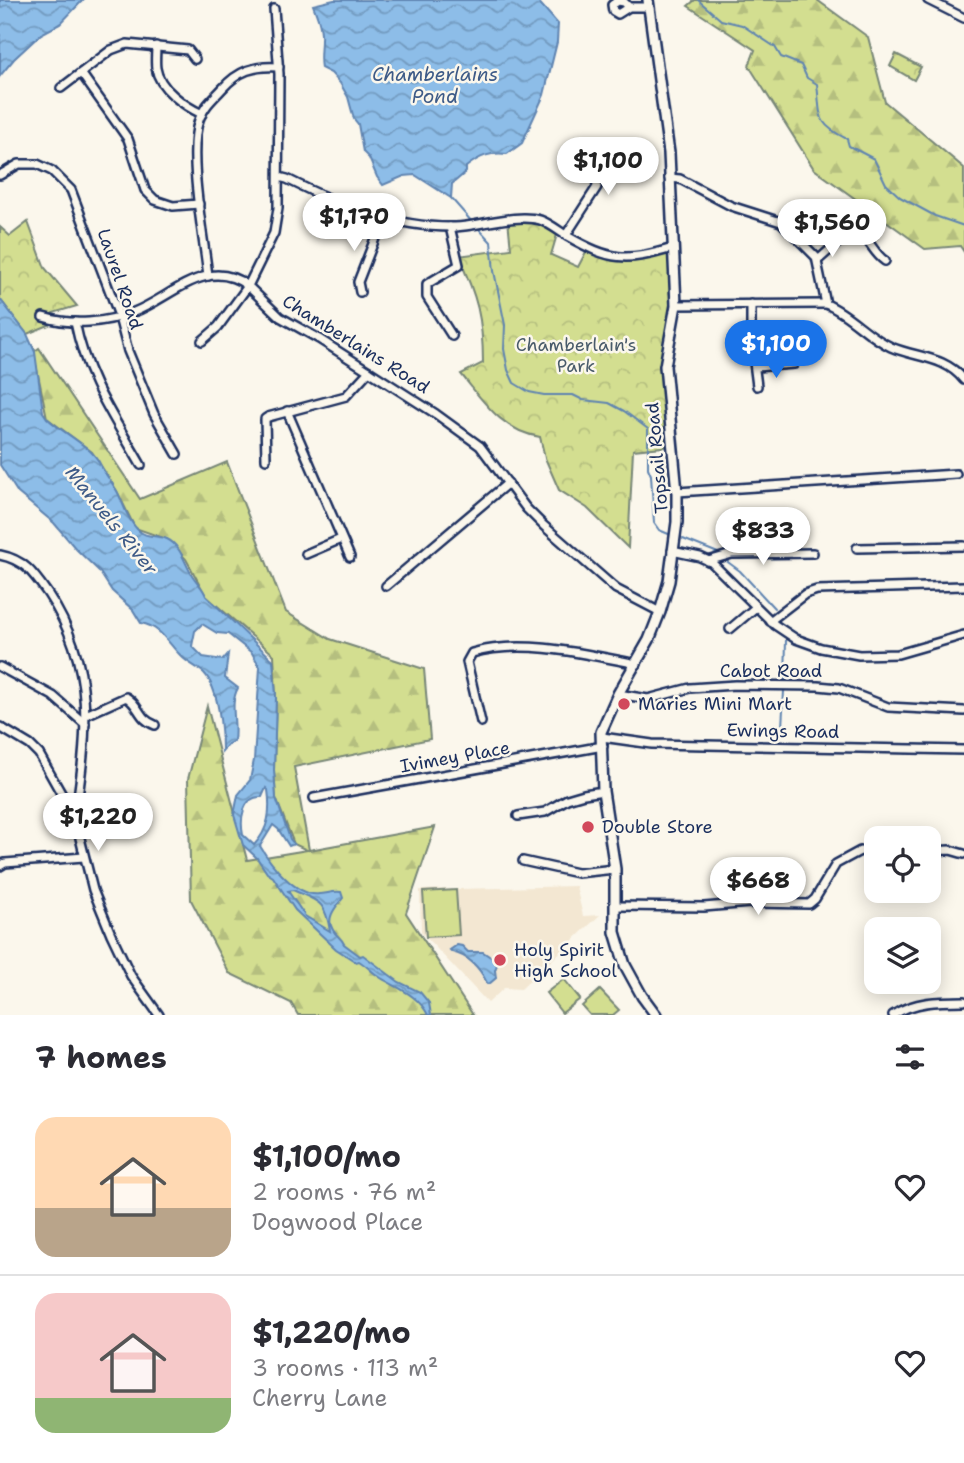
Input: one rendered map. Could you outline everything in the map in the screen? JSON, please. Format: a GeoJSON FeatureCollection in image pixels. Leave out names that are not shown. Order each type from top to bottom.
{"type":"FeatureCollection","features":[{"type":"Feature","properties":{"kind":"main road","name":"Topsail Road"},"geometry":{"type":"LineString","coordinates":[[648,4],[669,153],[677,305],[665,366],[677,492],[677,522],[669,581],[660,612],[637,664],[609,712],[602,741],[603,792],[615,869],[615,932],[625,965],[656,1015]]}},
{"type":"Feature","properties":{"kind":"street"},"geometry":{"type":"LineString","coordinates":[[928,0],[964,18]]}},
{"type":"Feature","properties":{"kind":"street"},"geometry":{"type":"LineString","coordinates":[[629,7],[648,4]]}},
{"type":"Feature","properties":{"kind":"street"},"geometry":{"type":"LineString","coordinates":[[202,341],[213,332],[248,286],[274,233],[279,177],[279,67],[275,9]]}},
{"type":"Feature","properties":{"kind":"street"},"geometry":{"type":"LineString","coordinates":[[61,88],[111,50],[127,44],[188,50],[195,59]]}},
{"type":"Feature","properties":{"kind":"street"},"geometry":{"type":"LineString","coordinates":[[156,46],[156,69],[159,78],[186,106],[202,114]]}},
{"type":"Feature","properties":{"kind":"street"},"geometry":{"type":"LineString","coordinates":[[208,276],[196,171],[199,121],[207,105],[231,78],[242,71],[257,67],[279,67]]}},
{"type":"Feature","properties":{"kind":"street"},"geometry":{"type":"LineString","coordinates":[[81,73],[128,139],[145,190],[155,200],[173,206],[200,204]]}},
{"type":"Feature","properties":{"kind":"street"},"geometry":{"type":"LineString","coordinates":[[566,235],[597,187],[596,172],[583,161]]}},
{"type":"Feature","properties":{"kind":"street","name":"Laurel Road"},"geometry":{"type":"LineString","coordinates":[[0,176],[19,164],[33,163],[48,168],[69,187],[119,317],[126,345],[152,409],[177,454]]}},
{"type":"Feature","properties":{"kind":"street"},"geometry":{"type":"LineString","coordinates":[[279,177],[341,204],[383,218],[450,226],[524,218],[540,220],[608,256],[629,258],[673,248]]}},
{"type":"Feature","properties":{"kind":"street"},"geometry":{"type":"LineString","coordinates":[[669,178],[680,179],[731,206],[779,220],[818,260],[827,304]]}},
{"type":"Feature","properties":{"kind":"street"},"geometry":{"type":"LineString","coordinates":[[360,292],[358,282],[383,218]]}},
{"type":"Feature","properties":{"kind":"street"},"geometry":{"type":"LineString","coordinates":[[450,226],[458,253],[458,265],[427,284],[426,297],[452,336]]}},
{"type":"Feature","properties":{"kind":"street"},"geometry":{"type":"LineString","coordinates":[[818,260],[849,235],[856,233],[865,238],[875,254],[885,261]]}},
{"type":"Feature","properties":{"kind":"street"},"geometry":{"type":"LineString","coordinates":[[43,317],[75,322],[119,317],[137,311],[184,284],[220,274],[238,278],[248,286]]}},
{"type":"Feature","properties":{"kind":"street","name":"Chamberlains Road"},"geometry":{"type":"LineString","coordinates":[[248,286],[280,317],[319,338],[480,446],[526,508],[616,589],[660,612]]}},
{"type":"Feature","properties":{"kind":"street"},"geometry":{"type":"LineString","coordinates":[[751,304],[751,339],[757,386]]}},
{"type":"Feature","properties":{"kind":"street"},"geometry":{"type":"LineString","coordinates":[[677,305],[827,304],[887,345],[943,362],[964,380]]}},
{"type":"Feature","properties":{"kind":"street"},"geometry":{"type":"LineString","coordinates":[[75,322],[90,376],[141,465]]}},
{"type":"Feature","properties":{"kind":"street"},"geometry":{"type":"LineString","coordinates":[[756,367],[794,364]]}},
{"type":"Feature","properties":{"kind":"street"},"geometry":{"type":"LineString","coordinates":[[265,459],[265,419],[346,396],[369,371]]}},
{"type":"Feature","properties":{"kind":"street"},"geometry":{"type":"LineString","coordinates":[[287,411],[350,557]]}},
{"type":"Feature","properties":{"kind":"street"},"geometry":{"type":"LineString","coordinates":[[677,492],[956,474]]}},
{"type":"Feature","properties":{"kind":"street"},"geometry":{"type":"LineString","coordinates":[[386,586],[508,483]]}},
{"type":"Feature","properties":{"kind":"street"},"geometry":{"type":"LineString","coordinates":[[306,554],[341,539]]}},
{"type":"Feature","properties":{"kind":"street"},"geometry":{"type":"LineString","coordinates":[[857,548],[964,546]]}},
{"type":"Feature","properties":{"kind":"street"},"geometry":{"type":"LineString","coordinates":[[672,551],[708,561],[770,621],[802,641],[828,650],[851,654],[903,654],[964,635]]}},
{"type":"Feature","properties":{"kind":"street"},"geometry":{"type":"LineString","coordinates":[[708,561],[732,554],[813,552]]}},
{"type":"Feature","properties":{"kind":"street"},"geometry":{"type":"LineString","coordinates":[[0,555],[23,562],[33,572],[54,603],[80,667],[86,715],[75,818]]}},
{"type":"Feature","properties":{"kind":"street"},"geometry":{"type":"LineString","coordinates":[[770,621],[805,594],[817,590],[964,586]]}},
{"type":"Feature","properties":{"kind":"street"},"geometry":{"type":"LineString","coordinates":[[730,629],[755,607]]}},
{"type":"Feature","properties":{"kind":"street"},"geometry":{"type":"LineString","coordinates":[[481,722],[467,662],[472,653],[503,648],[557,650],[637,664]]}},
{"type":"Feature","properties":{"kind":"street"},"geometry":{"type":"LineString","coordinates":[[0,667],[53,696],[85,724]]}},
{"type":"Feature","properties":{"kind":"street","name":"Cabot Road"},"geometry":{"type":"LineString","coordinates":[[618,694],[648,699],[690,688],[818,685],[839,688],[888,707],[964,710]]}},
{"type":"Feature","properties":{"kind":"street"},"geometry":{"type":"LineString","coordinates":[[86,715],[126,696],[131,699],[145,721],[155,725]]}},
{"type":"Feature","properties":{"kind":"street"},"geometry":{"type":"LineString","coordinates":[[0,727],[30,745],[39,754],[75,818],[93,890],[111,934],[131,976],[159,1015]]}},
{"type":"Feature","properties":{"kind":"street","name":"Ewings Road"},"geometry":{"type":"LineString","coordinates":[[602,741],[964,750]]}},
{"type":"Feature","properties":{"kind":"street","name":"Ivimey Place"},"geometry":{"type":"LineString","coordinates":[[313,798],[602,741]]}},
{"type":"Feature","properties":{"kind":"street"},"geometry":{"type":"LineString","coordinates":[[517,817],[545,812],[567,799],[584,794],[603,792]]}},
{"type":"Feature","properties":{"kind":"street"},"geometry":{"type":"LineString","coordinates":[[941,850],[964,854]]}},
{"type":"Feature","properties":{"kind":"street"},"geometry":{"type":"LineString","coordinates":[[615,906],[809,904],[815,899],[836,864],[864,851]]}},
{"type":"Feature","properties":{"kind":"street"},"geometry":{"type":"LineString","coordinates":[[2,863],[84,857]]}},
{"type":"Feature","properties":{"kind":"street"},"geometry":{"type":"LineString","coordinates":[[523,862],[578,873],[615,869]]}},
{"type":"Feature","properties":{"kind":"street"},"geometry":{"type":"LineString","coordinates":[[893,1015],[903,1008],[926,1002],[964,1001]]}},
{"type":"Feature","properties":{"kind":"shaded area","name":"Holy Spirit High School"},"geometry":{"type":"Polygon","coordinates":[[[576,886],[583,916],[600,915],[521,989],[504,988],[488,1003],[421,932],[420,890],[576,886]]]}},
{"type":"Feature","properties":{"kind":"green space"},"geometry":{"type":"Polygon","coordinates":[[[695,0],[817,0],[868,37],[885,102],[964,168],[964,252],[960,246],[925,249],[814,169],[749,66],[755,50],[688,6],[695,0]]]}},
{"type":"Feature","properties":{"kind":"green space"},"geometry":{"type":"Polygon","coordinates":[[[896,54],[921,67],[914,80],[890,66],[896,54]]]}},
{"type":"Feature","properties":{"kind":"green space","name":"Chamberlain's Park"},"geometry":{"type":"Polygon","coordinates":[[[508,220],[540,220],[558,231],[551,255],[578,267],[588,248],[629,259],[673,248],[676,305],[665,366],[672,446],[633,450],[628,548],[587,508],[559,490],[545,458],[540,437],[515,429],[504,422],[461,374],[483,363],[483,347],[478,308],[458,256],[511,249],[508,220]]]}},
{"type":"Feature","properties":{"kind":"green space"},"geometry":{"type":"Polygon","coordinates":[[[28,222],[45,268],[77,306],[53,313],[49,325],[27,334],[0,299],[0,227],[10,236],[28,222]]]}},
{"type":"Feature","properties":{"kind":"green space"},"geometry":{"type":"Polygon","coordinates":[[[32,345],[35,351],[39,348],[140,499],[227,462],[286,612],[330,639],[424,669],[430,739],[294,767],[309,850],[435,827],[406,913],[473,1015],[298,1015],[291,1003],[229,973],[191,900],[188,779],[207,706],[247,860],[307,850],[294,844],[276,798],[274,655],[206,596],[186,559],[167,539],[135,528],[117,491],[92,452],[47,418],[32,345]]]}},
{"type":"Feature","properties":{"kind":"green space"},"geometry":{"type":"Polygon","coordinates":[[[456,890],[459,935],[426,937],[423,892],[456,890]]]}},
{"type":"Feature","properties":{"kind":"green space"},"geometry":{"type":"Polygon","coordinates":[[[564,979],[580,999],[562,1013],[546,993],[564,979]]]}},
{"type":"Feature","properties":{"kind":"green space"},"geometry":{"type":"Polygon","coordinates":[[[600,990],[619,1010],[613,1015],[590,1015],[582,1006],[600,990]]]}},
{"type":"Feature","properties":{"kind":"water"},"geometry":{"type":"Polygon","coordinates":[[[0,0],[83,0],[60,24],[41,34],[0,76],[0,0]]]}},
{"type":"Feature","properties":{"kind":"water","name":"Chamberlains Pond"},"geometry":{"type":"Polygon","coordinates":[[[334,0],[537,0],[558,24],[557,42],[544,95],[522,143],[507,154],[485,156],[466,167],[466,172],[452,184],[451,198],[415,175],[404,176],[383,185],[363,152],[358,124],[348,97],[331,73],[321,68],[321,30],[313,5],[334,0]]]}},
{"type":"Feature","properties":{"kind":"water","name":"Manuels River"},"geometry":{"type":"Polygon","coordinates":[[[0,299],[27,334],[35,352],[43,412],[47,418],[96,458],[137,529],[144,534],[172,542],[206,596],[273,660],[276,696],[276,798],[294,844],[289,846],[273,825],[260,846],[285,878],[301,890],[319,894],[341,892],[343,898],[330,921],[334,932],[360,956],[363,955],[399,982],[420,992],[429,1003],[431,1015],[408,993],[336,949],[295,910],[273,877],[243,845],[234,815],[238,795],[250,780],[254,760],[260,667],[252,653],[228,634],[217,633],[202,624],[195,631],[192,646],[203,657],[223,660],[228,654],[225,678],[238,688],[234,700],[234,741],[222,751],[216,699],[204,673],[182,657],[160,632],[141,623],[133,610],[112,591],[99,571],[54,523],[18,493],[0,465],[0,299]],[[266,788],[262,797],[250,800],[242,816],[243,835],[254,845],[263,833],[268,819],[269,798],[266,788]],[[293,890],[288,891],[305,916],[330,931],[326,913],[319,903],[293,890]]]}},
{"type":"Feature","properties":{"kind":"water"},"geometry":{"type":"Polygon","coordinates":[[[457,945],[468,952],[483,952],[498,962],[496,978],[487,983],[473,963],[450,950],[457,945]]]}},
{"type":"Feature","properties":{"kind":"waterway"},"geometry":{"type":"LineString","coordinates":[[698,0],[721,20],[742,25],[775,47],[781,57],[801,65],[807,78],[817,84],[824,123],[847,139],[849,146],[874,159],[886,184],[900,197],[935,216],[964,226]]}},
{"type":"Feature","properties":{"kind":"waterway"},"geometry":{"type":"LineString","coordinates":[[451,198],[472,222]]}},
{"type":"Feature","properties":{"kind":"waterway"},"geometry":{"type":"LineString","coordinates":[[479,229],[491,242],[505,325],[504,349],[514,383],[529,392],[573,395],[583,400],[609,403],[648,429],[648,468],[651,475],[654,523],[659,530],[671,535]]}},
{"type":"Feature","properties":{"kind":"waterway"},"geometry":{"type":"LineString","coordinates":[[683,539],[718,553]]}},
{"type":"Feature","properties":{"kind":"waterway"},"geometry":{"type":"LineString","coordinates":[[725,560],[740,571],[774,608]]}},
{"type":"Feature","properties":{"kind":"waterway"},"geometry":{"type":"LineString","coordinates":[[785,680],[786,640]]}},
{"type":"Feature","properties":{"kind":"waterway"},"geometry":{"type":"LineString","coordinates":[[782,727],[784,691]]}},
{"type":"Feature","properties":{"kind":"place","name":"Maries Mini Mart"},"geometry":{"type":"Point","coordinates":[624,704]}},
{"type":"Feature","properties":{"kind":"place","name":"Double Store"},"geometry":{"type":"Point","coordinates":[588,827]}},
{"type":"Feature","properties":{"kind":"place","name":"Holy Spirit High School"},"geometry":{"type":"Point","coordinates":[500,960]}}]}
